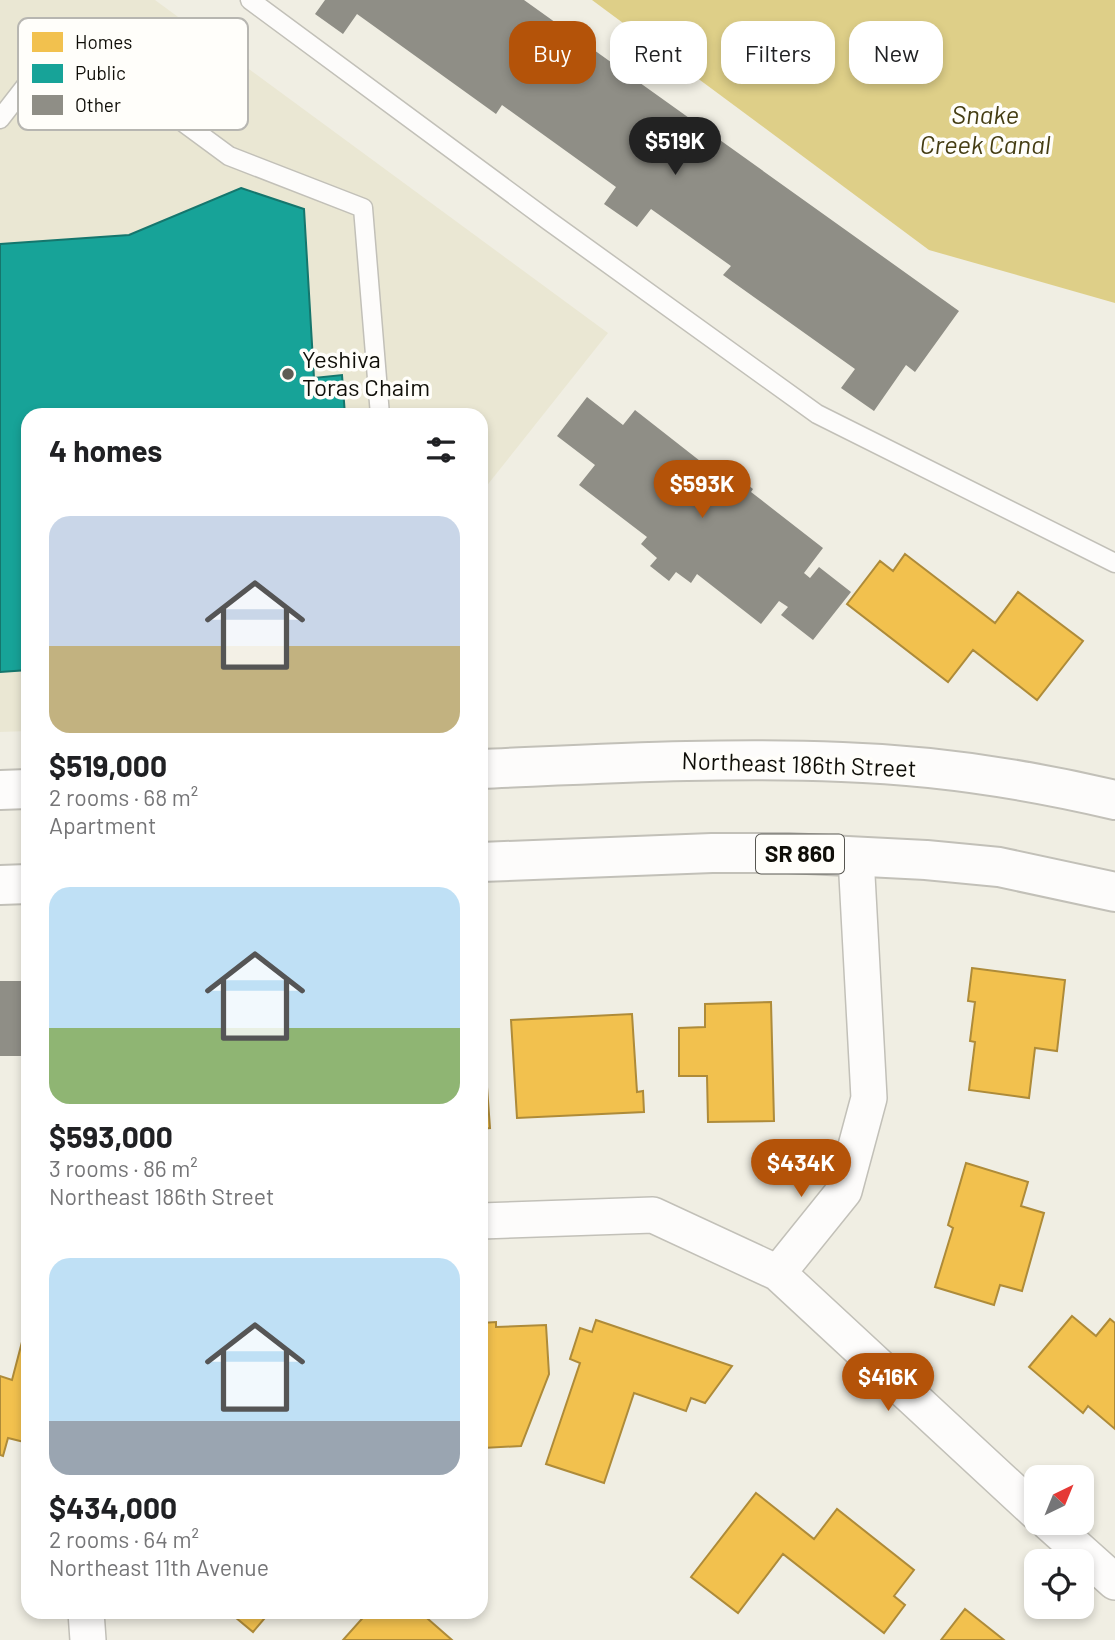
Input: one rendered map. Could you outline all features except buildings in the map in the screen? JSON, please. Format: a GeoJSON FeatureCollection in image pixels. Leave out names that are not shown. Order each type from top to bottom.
{"type":"FeatureCollection","features":[{"type":"Feature","properties":{"kind":"main road","name":"Northeast 186th Street"},"geometry":{"type":"LineString","coordinates":[[488,769],[755,760],[844,762],[990,775],[1115,800]]}},
{"type":"Feature","properties":{"kind":"main road"},"geometry":{"type":"LineString","coordinates":[[0,790],[21,789]]}},
{"type":"Feature","properties":{"kind":"main road","name":"SR 860"},"geometry":{"type":"LineString","coordinates":[[488,862],[698,853],[788,853],[926,860],[999,867],[1115,892]]}},
{"type":"Feature","properties":{"kind":"main road"},"geometry":{"type":"LineString","coordinates":[[0,886],[21,884]]}},
{"type":"Feature","properties":{"kind":"street"},"geometry":{"type":"LineString","coordinates":[[778,1273],[844,1191],[869,1098],[856,857]]}},
{"type":"Feature","properties":{"kind":"street"},"geometry":{"type":"LineString","coordinates":[[488,1222],[653,1215],[778,1273],[1024,1501]]}},
{"type":"Feature","properties":{"kind":"street"},"geometry":{"type":"LineString","coordinates":[[1063,1535],[1115,1582]]}},
{"type":"Feature","properties":{"kind":"lane"},"geometry":{"type":"LineString","coordinates":[[250,0],[268,6],[549,221],[817,414],[1115,563]]}},
{"type":"Feature","properties":{"kind":"lane"},"geometry":{"type":"LineString","coordinates":[[0,119],[18,96]]}},
{"type":"Feature","properties":{"kind":"lane"},"geometry":{"type":"LineString","coordinates":[[194,130],[229,156],[363,208],[379,408]]}},
{"type":"Feature","properties":{"kind":"shaded area","name":"Yeshiva Toras Chaim"},"geometry":{"type":"Polygon","coordinates":[[[0,0],[155,0],[179,18],[18,18],[18,130],[248,130],[248,68],[608,333],[488,484],[488,408],[21,408],[21,731],[0,732],[0,0]]]}},
{"type":"Feature","properties":{"kind":"water","name":"Snake Creek Canal"},"geometry":{"type":"Polygon","coordinates":[[[592,0],[1115,0],[1115,303],[929,250],[705,84],[707,21],[620,21],[592,0]]]}},
{"type":"Feature","properties":{"kind":"place","name":"Yeshiva Toras Chaim"},"geometry":{"type":"Point","coordinates":[288,374]}}]}
